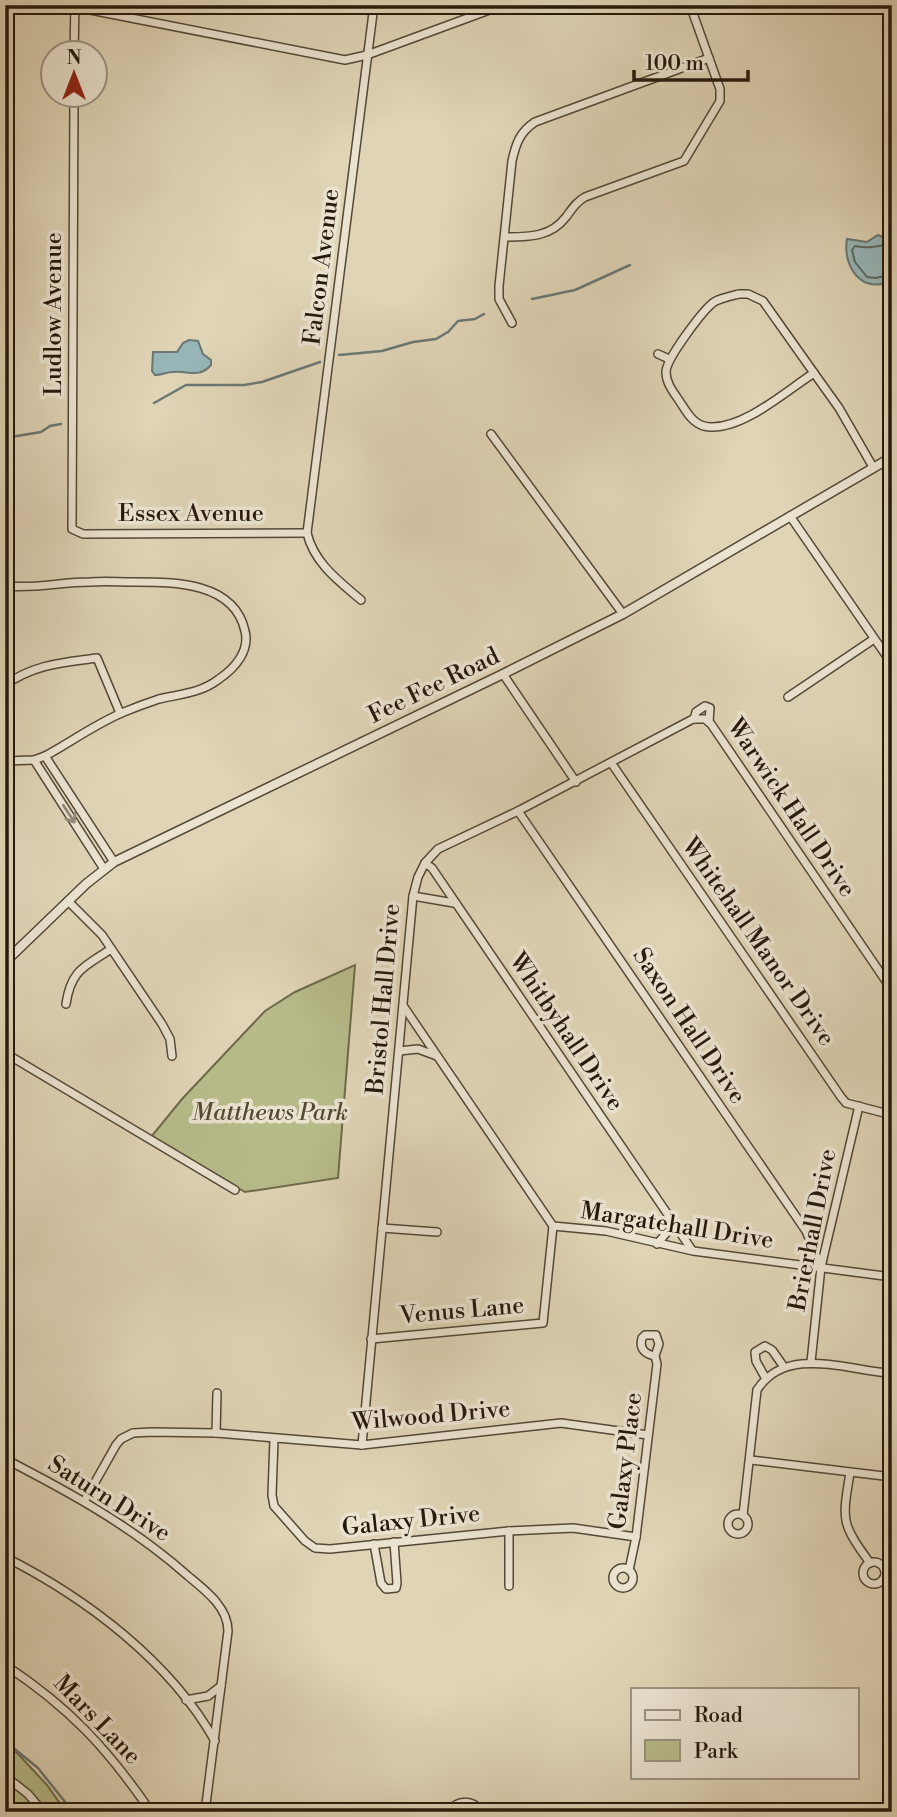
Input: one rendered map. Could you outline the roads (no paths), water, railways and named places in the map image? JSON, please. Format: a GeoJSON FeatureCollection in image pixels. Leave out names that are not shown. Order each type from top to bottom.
{"type":"FeatureCollection","features":[{"type":"Feature","properties":{"kind":"street","name":"Falcon Avenue"},"geometry":{"type":"LineString","coordinates":[[307,533],[374,5]]}},
{"type":"Feature","properties":{"kind":"street"},"geometry":{"type":"LineString","coordinates":[[74,38],[75,6],[345,60],[367,55],[503,5]]}},
{"type":"Feature","properties":{"kind":"street"},"geometry":{"type":"LineString","coordinates":[[505,237],[529,237],[548,232],[556,228],[578,201],[585,197],[684,161],[720,101],[720,89],[690,5]]}},
{"type":"Feature","properties":{"kind":"street"},"geometry":{"type":"LineString","coordinates":[[512,323],[499,299],[512,161],[517,141],[523,131],[535,122],[709,58]]}},
{"type":"Feature","properties":{"kind":"street","name":"Ludlow Avenue"},"geometry":{"type":"LineString","coordinates":[[74,108],[72,529],[75,533]]}},
{"type":"Feature","properties":{"kind":"street"},"geometry":{"type":"LineString","coordinates":[[814,373],[753,414],[729,424],[710,427],[696,423],[690,417],[667,382],[666,366],[712,303],[739,294],[748,294],[763,302],[814,373],[839,408],[873,467]]}},
{"type":"Feature","properties":{"kind":"street"},"geometry":{"type":"LineString","coordinates":[[658,354],[669,359]]}},
{"type":"Feature","properties":{"kind":"street"},"geometry":{"type":"LineString","coordinates":[[491,434],[623,614]]}},
{"type":"Feature","properties":{"kind":"street","name":"Fee Fee Road"},"geometry":{"type":"LineString","coordinates":[[5,962],[68,901],[114,862],[623,614],[892,457]]}},
{"type":"Feature","properties":{"kind":"street"},"geometry":{"type":"LineString","coordinates":[[790,516],[892,664]]}},
{"type":"Feature","properties":{"kind":"street","name":"Essex Avenue"},"geometry":{"type":"LineString","coordinates":[[75,533],[307,533]]}},
{"type":"Feature","properties":{"kind":"street"},"geometry":{"type":"LineString","coordinates":[[307,533],[314,553],[324,566],[361,600]]}},
{"type":"Feature","properties":{"kind":"street"},"geometry":{"type":"LineString","coordinates":[[5,586],[28,588],[89,582],[175,582],[196,586],[214,593],[228,603],[243,622],[246,637],[244,653],[221,678],[195,692],[161,699],[120,713],[34,760],[5,761]]}},
{"type":"Feature","properties":{"kind":"street"},"geometry":{"type":"LineString","coordinates":[[788,697],[874,639]]}},
{"type":"Feature","properties":{"kind":"street"},"geometry":{"type":"LineString","coordinates":[[5,685],[22,673],[41,666],[97,658],[120,713]]}},
{"type":"Feature","properties":{"kind":"street"},"geometry":{"type":"LineString","coordinates":[[503,674],[576,782]]}},
{"type":"Feature","properties":{"kind":"street"},"geometry":{"type":"LineString","coordinates":[[425,863],[438,849],[612,764],[694,719],[707,721],[710,708],[705,706],[696,712],[694,719]]}},
{"type":"Feature","properties":{"kind":"street","name":"Warwick Hall Drive"},"geometry":{"type":"LineString","coordinates":[[707,721],[892,990]]}},
{"type":"Feature","properties":{"kind":"street"},"geometry":{"type":"LineString","coordinates":[[45,756],[114,862]]}},
{"type":"Feature","properties":{"kind":"street"},"geometry":{"type":"LineString","coordinates":[[34,760],[104,869]]}},
{"type":"Feature","properties":{"kind":"street","name":"Whitehall Manor Drive"},"geometry":{"type":"LineString","coordinates":[[612,764],[841,1097],[846,1103],[892,1115]]}},
{"type":"Feature","properties":{"kind":"street","name":"Saxon Hall Drive"},"geometry":{"type":"LineString","coordinates":[[518,811],[799,1220],[821,1267]]}},
{"type":"Feature","properties":{"kind":"street","name":"Bristol Hall Drive"},"geometry":{"type":"LineString","coordinates":[[362,1446],[413,896],[425,863]]}},
{"type":"Feature","properties":{"kind":"street","name":"Whitbyhall Drive"},"geometry":{"type":"LineString","coordinates":[[425,863],[432,868],[693,1251]]}},
{"type":"Feature","properties":{"kind":"street"},"geometry":{"type":"LineString","coordinates":[[413,896],[454,903]]}},
{"type":"Feature","properties":{"kind":"street"},"geometry":{"type":"LineString","coordinates":[[68,901],[111,949],[167,1033],[172,1056]]}},
{"type":"Feature","properties":{"kind":"street"},"geometry":{"type":"LineString","coordinates":[[66,1004],[70,983],[75,975],[111,949]]}},
{"type":"Feature","properties":{"kind":"street","name":"Margatehall Drive"},"geometry":{"type":"LineString","coordinates":[[403,1007],[553,1226],[606,1231],[693,1251],[892,1278]]}},
{"type":"Feature","properties":{"kind":"street"},"geometry":{"type":"LineString","coordinates":[[399,1051],[418,1049],[438,1056]]}},
{"type":"Feature","properties":{"kind":"street"},"geometry":{"type":"LineString","coordinates":[[5,1053],[235,1190]]}},
{"type":"Feature","properties":{"kind":"street","name":"Brierhall Drive"},"geometry":{"type":"LineString","coordinates":[[811,1362],[821,1267],[859,1106]]}},
{"type":"Feature","properties":{"kind":"street"},"geometry":{"type":"LineString","coordinates":[[657,1244],[674,1224]]}},
{"type":"Feature","properties":{"kind":"street","name":"Venus Lane"},"geometry":{"type":"LineString","coordinates":[[371,1339],[543,1323],[553,1226]]}},
{"type":"Feature","properties":{"kind":"street"},"geometry":{"type":"LineString","coordinates":[[382,1228],[437,1232]]}},
{"type":"Feature","properties":{"kind":"street"},"geometry":{"type":"LineString","coordinates":[[766,1379],[756,1361],[755,1352],[759,1348],[765,1346],[772,1350],[784,1367]]}},
{"type":"Feature","properties":{"kind":"street","name":"Galaxy Place"},"geometry":{"type":"LineString","coordinates":[[629,1570],[636,1537],[657,1364],[655,1356]]}},
{"type":"Feature","properties":{"kind":"street"},"geometry":{"type":"LineString","coordinates":[[743,1515],[757,1390],[766,1379],[784,1367],[811,1362],[891,1374]]}},
{"type":"Feature","properties":{"kind":"street"},"geometry":{"type":"LineString","coordinates":[[216,1433],[217,1393]]}},
{"type":"Feature","properties":{"kind":"street","name":"Wilwood Drive"},"geometry":{"type":"LineString","coordinates":[[85,1500],[116,1445],[127,1436],[139,1432],[216,1433],[362,1446],[561,1423],[648,1435]]}},
{"type":"Feature","properties":{"kind":"street","name":"Galaxy Drive"},"geometry":{"type":"LineString","coordinates":[[274,1439],[274,1506],[305,1541],[315,1548],[330,1549],[509,1531],[572,1528],[636,1537]]}},
{"type":"Feature","properties":{"kind":"street","name":"Saturn Drive"},"geometry":{"type":"LineString","coordinates":[[5,1459],[85,1500],[159,1550],[223,1610],[228,1631],[205,1812]]}},
{"type":"Feature","properties":{"kind":"street"},"geometry":{"type":"LineString","coordinates":[[751,1460],[892,1478]]}},
{"type":"Feature","properties":{"kind":"street"},"geometry":{"type":"LineString","coordinates":[[850,1473],[844,1506],[846,1523],[856,1546],[870,1563]]}},
{"type":"Feature","properties":{"kind":"street"},"geometry":{"type":"LineString","coordinates":[[509,1531],[509,1586]]}},
{"type":"Feature","properties":{"kind":"street"},"geometry":{"type":"LineString","coordinates":[[374,1544],[381,1583],[386,1589],[391,1589],[396,1588],[397,1583],[394,1542]]}},
{"type":"Feature","properties":{"kind":"street"},"geometry":{"type":"LineString","coordinates":[[5,1558],[72,1595],[110,1623],[152,1662],[186,1700],[215,1741]]}},
{"type":"Feature","properties":{"kind":"street","name":"Mars Lane"},"geometry":{"type":"LineString","coordinates":[[5,1665],[52,1697],[93,1736],[119,1766],[151,1812]]}},
{"type":"Feature","properties":{"kind":"street"},"geometry":{"type":"LineString","coordinates":[[186,1700],[211,1695],[221,1686]]}},
{"type":"Feature","properties":{"kind":"street"},"geometry":{"type":"LineString","coordinates":[[5,1776],[28,1794],[43,1812]]}},
{"type":"Feature","properties":{"kind":"street"},"geometry":{"type":"LineString","coordinates":[[448,1812],[454,1805],[467,1802],[474,1804],[482,1812]]}},
{"type":"Feature","properties":{"kind":"water"},"geometry":{"type":"Polygon","coordinates":[[[878,235],[892,237],[892,280],[872,284],[857,276],[851,268],[846,249],[847,239],[867,242],[878,235]]]}},
{"type":"Feature","properties":{"kind":"water"},"geometry":{"type":"Polygon","coordinates":[[[189,340],[198,341],[203,354],[211,360],[211,365],[197,373],[171,372],[155,375],[152,371],[153,352],[177,352],[183,343],[189,340]]]}},
{"type":"Feature","properties":{"kind":"waterway"},"geometry":{"type":"LineString","coordinates":[[532,299],[575,290],[630,265]]}},
{"type":"Feature","properties":{"kind":"waterway"},"geometry":{"type":"LineString","coordinates":[[339,355],[382,351],[436,339],[448,332],[458,321],[475,319],[484,314]]}},
{"type":"Feature","properties":{"kind":"waterway"},"geometry":{"type":"LineString","coordinates":[[154,403],[186,385],[244,385],[262,382],[320,362]]}},
{"type":"Feature","properties":{"kind":"waterway"},"geometry":{"type":"LineString","coordinates":[[5,438],[41,432],[50,426],[61,424]]}},
{"type":"Feature","properties":{"kind":"waterway"},"geometry":{"type":"LineString","coordinates":[[5,1741],[38,1768],[73,1812]]}},
{"type":"Feature","properties":{"kind":"park label","name":"Matthews Park"},"geometry":{"type":"Point","coordinates":[270,1113]}}]}
